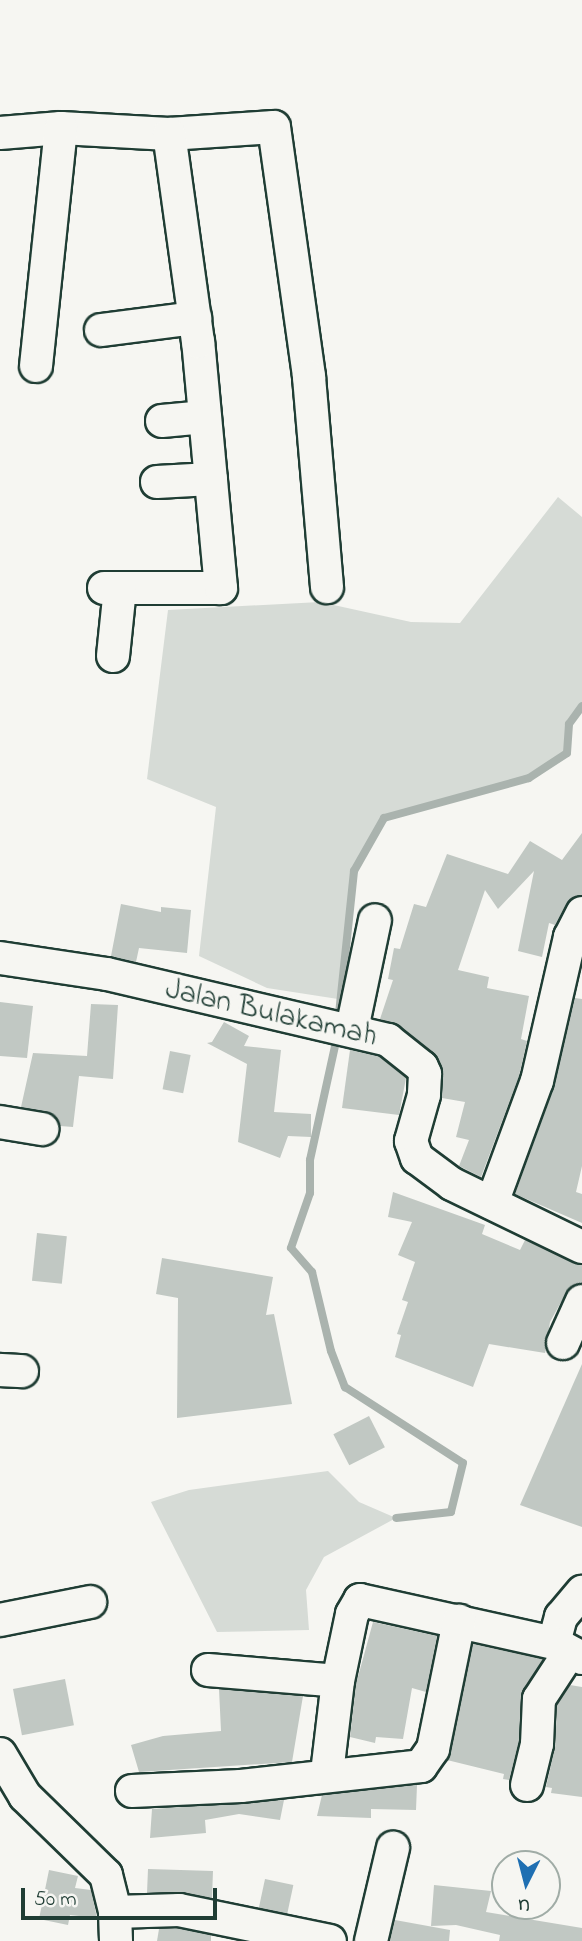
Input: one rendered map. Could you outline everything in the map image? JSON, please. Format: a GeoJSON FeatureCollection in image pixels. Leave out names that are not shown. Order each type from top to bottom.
{"type":"FeatureCollection","features":[{"type":"Feature","properties":{"kind":"street"},"geometry":{"type":"LineString","coordinates":[[1,141],[61,128],[169,134],[274,127],[309,377],[327,587]]}},
{"type":"Feature","properties":{"kind":"street"},"geometry":{"type":"LineString","coordinates":[[36,366],[61,128]]}},
{"type":"Feature","properties":{"kind":"street"},"geometry":{"type":"LineString","coordinates":[[113,656],[112,588],[221,588],[195,318],[169,134]]}},
{"type":"Feature","properties":{"kind":"street"},"geometry":{"type":"LineString","coordinates":[[101,330],[195,318]]}},
{"type":"Feature","properties":{"kind":"street"},"geometry":{"type":"LineString","coordinates":[[162,421],[205,416]]}},
{"type":"Feature","properties":{"kind":"street"},"geometry":{"type":"LineString","coordinates":[[157,482],[211,479]]}},
{"type":"Feature","properties":{"kind":"street"},"geometry":{"type":"LineString","coordinates":[[492,1203],[537,1081],[570,937],[582,914]]}},
{"type":"Feature","properties":{"kind":"street"},"geometry":{"type":"LineString","coordinates":[[352,1028],[376,920]]}},
{"type":"Feature","properties":{"kind":"street","name":"Jalan Bulakamah"},"geometry":{"type":"LineString","coordinates":[[0,958],[107,974],[193,998],[352,1028],[388,1040],[422,1067],[424,1095],[411,1141],[412,1151],[429,1169],[582,1247]]}},
{"type":"Feature","properties":{"kind":"street"},"geometry":{"type":"LineString","coordinates":[[0,1122],[42,1129]]}},
{"type":"Feature","properties":{"kind":"street"},"geometry":{"type":"LineString","coordinates":[[563,1343],[582,1301]]}},
{"type":"Feature","properties":{"kind":"street"},"geometry":{"type":"LineString","coordinates":[[527,1785],[537,1744],[539,1699],[568,1651],[561,1617],[582,1592]]}},
{"type":"Feature","properties":{"kind":"street"},"geometry":{"type":"LineString","coordinates":[[327,1773],[338,1681],[352,1614],[360,1600],[459,1621],[568,1651]]}},
{"type":"Feature","properties":{"kind":"street"},"geometry":{"type":"LineString","coordinates":[[0,1620],[90,1602]]}},
{"type":"Feature","properties":{"kind":"street"},"geometry":{"type":"LineString","coordinates":[[132,1791],[241,1786],[327,1773],[421,1766],[433,1749],[459,1621]]}},
{"type":"Feature","properties":{"kind":"street"},"geometry":{"type":"LineString","coordinates":[[208,1670],[338,1681]]}},
{"type":"Feature","properties":{"kind":"street"},"geometry":{"type":"LineString","coordinates":[[4,1772],[106,1875],[116,1926],[179,1910],[330,1941]]}},
{"type":"Feature","properties":{"kind":"street"},"geometry":{"type":"LineString","coordinates":[[371,1941],[393,1848]]}},
{"type":"Feature","properties":{"kind":"shaded area"},"geometry":{"type":"Polygon","coordinates":[[[558,497],[582,517],[582,706],[569,724],[567,753],[529,778],[384,818],[354,871],[338,999],[267,988],[199,956],[216,807],[147,779],[168,610],[320,602],[411,622],[460,623],[558,497]]]}},
{"type":"Feature","properties":{"kind":"shaded area"},"geometry":{"type":"Polygon","coordinates":[[[328,1471],[359,1502],[396,1518],[324,1557],[306,1590],[309,1630],[217,1632],[151,1502],[189,1490],[328,1471]]]}},
{"type":"Feature","properties":{"kind":"building"},"geometry":{"type":"Polygon","coordinates":[[[582,833],[582,895],[566,904],[555,925],[549,923],[542,957],[518,951],[534,871],[498,909],[485,890],[458,970],[489,977],[487,988],[529,996],[521,1039],[527,1041],[519,1076],[481,1177],[459,1166],[469,1140],[456,1137],[465,1102],[442,1098],[439,1059],[399,1026],[380,1019],[393,980],[388,979],[394,948],[400,949],[414,904],[426,907],[447,854],[508,874],[530,841],[562,860],[582,833]]]}},
{"type":"Feature","properties":{"kind":"building"},"geometry":{"type":"Polygon","coordinates":[[[121,904],[161,912],[161,907],[191,910],[187,953],[139,948],[136,962],[111,956],[121,904]]]}},
{"type":"Feature","properties":{"kind":"building"},"geometry":{"type":"Polygon","coordinates":[[[575,998],[582,999],[582,1166],[576,1192],[582,1194],[582,1223],[515,1194],[554,1087],[575,998]]]}},
{"type":"Feature","properties":{"kind":"building"},"geometry":{"type":"Polygon","coordinates":[[[0,1002],[33,1006],[27,1058],[0,1056],[0,1002]]]}},
{"type":"Feature","properties":{"kind":"building"},"geometry":{"type":"Polygon","coordinates":[[[91,1004],[118,1005],[113,1079],[79,1076],[73,1127],[60,1126],[53,1114],[21,1107],[33,1053],[87,1056],[91,1004]]]}},
{"type":"Feature","properties":{"kind":"building"},"geometry":{"type":"Polygon","coordinates":[[[224,1022],[249,1036],[244,1046],[281,1050],[274,1112],[311,1114],[311,1137],[288,1136],[280,1158],[238,1142],[247,1064],[207,1043],[212,1042],[224,1022]]]}},
{"type":"Feature","properties":{"kind":"building"},"geometry":{"type":"Polygon","coordinates":[[[350,1050],[380,1057],[406,1078],[399,1115],[342,1108],[350,1050]]]}},
{"type":"Feature","properties":{"kind":"building"},"geometry":{"type":"Polygon","coordinates":[[[170,1051],[191,1055],[183,1093],[163,1089],[170,1051]]]}},
{"type":"Feature","properties":{"kind":"building"},"geometry":{"type":"Polygon","coordinates":[[[393,1192],[485,1225],[482,1234],[520,1250],[525,1240],[582,1265],[582,1283],[566,1293],[550,1322],[545,1353],[489,1344],[473,1387],[395,1357],[401,1335],[397,1334],[408,1302],[402,1300],[415,1262],[398,1255],[412,1222],[388,1217],[393,1192]]]}},
{"type":"Feature","properties":{"kind":"building"},"geometry":{"type":"Polygon","coordinates":[[[37,1233],[67,1236],[62,1284],[32,1281],[37,1233]]]}},
{"type":"Feature","properties":{"kind":"building"},"geometry":{"type":"Polygon","coordinates":[[[162,1258],[273,1277],[266,1315],[274,1314],[292,1404],[177,1418],[178,1298],[156,1294],[162,1258]]]}},
{"type":"Feature","properties":{"kind":"building"},"geometry":{"type":"Polygon","coordinates":[[[582,1364],[582,1527],[520,1505],[582,1364]]]}},
{"type":"Feature","properties":{"kind":"building"},"geometry":{"type":"Polygon","coordinates":[[[369,1416],[385,1447],[349,1465],[333,1434],[369,1416]]]}},
{"type":"Feature","properties":{"kind":"building"},"geometry":{"type":"Polygon","coordinates":[[[373,1622],[437,1636],[426,1692],[412,1688],[403,1739],[376,1737],[375,1743],[350,1737],[356,1684],[373,1622]]]}},
{"type":"Feature","properties":{"kind":"building"},"geometry":{"type":"Polygon","coordinates":[[[473,1644],[543,1659],[521,1698],[519,1741],[509,1780],[503,1779],[504,1774],[447,1760],[473,1644]]]}},
{"type":"Feature","properties":{"kind":"building"},"geometry":{"type":"Polygon","coordinates":[[[65,1679],[74,1725],[22,1735],[13,1689],[65,1679]]]}},
{"type":"Feature","properties":{"kind":"building"},"geometry":{"type":"Polygon","coordinates":[[[570,1685],[582,1687],[582,1797],[551,1793],[552,1788],[546,1787],[555,1748],[557,1705],[570,1685]]]}},
{"type":"Feature","properties":{"kind":"building"},"geometry":{"type":"Polygon","coordinates":[[[219,1689],[303,1696],[292,1762],[139,1772],[131,1745],[163,1736],[221,1731],[219,1689]]]}},
{"type":"Feature","properties":{"kind":"building"},"geometry":{"type":"Polygon","coordinates":[[[417,1785],[416,1810],[371,1809],[371,1818],[317,1816],[322,1795],[417,1785]]]}},
{"type":"Feature","properties":{"kind":"building"},"geometry":{"type":"Polygon","coordinates":[[[284,1800],[280,1820],[239,1814],[205,1820],[206,1833],[150,1838],[152,1809],[284,1800]]]}},
{"type":"Feature","properties":{"kind":"building"},"geometry":{"type":"Polygon","coordinates":[[[148,1869],[213,1871],[212,1898],[179,1892],[147,1893],[148,1869]]]}},
{"type":"Feature","properties":{"kind":"building"},"geometry":{"type":"Polygon","coordinates":[[[49,1870],[78,1876],[75,1888],[91,1890],[97,1918],[70,1915],[68,1925],[39,1919],[49,1870]]]}},
{"type":"Feature","properties":{"kind":"building"},"geometry":{"type":"Polygon","coordinates":[[[265,1879],[293,1885],[287,1914],[259,1908],[265,1879]]]}},
{"type":"Feature","properties":{"kind":"building"},"geometry":{"type":"Polygon","coordinates":[[[434,1885],[491,1891],[486,1912],[491,1913],[491,1920],[534,1920],[582,1928],[582,1941],[499,1941],[500,1935],[456,1925],[431,1926],[434,1885]]]}},
{"type":"Feature","properties":{"kind":"building"},"geometry":{"type":"Polygon","coordinates":[[[395,1920],[450,1930],[449,1941],[390,1941],[395,1920]]]}},
{"type":"Feature","properties":{"kind":"building"},"geometry":{"type":"Polygon","coordinates":[[[177,1928],[211,1935],[211,1941],[157,1941],[159,1929],[177,1928]]]}},
{"type":"Feature","properties":{"kind":"waterway"},"geometry":{"type":"LineString","coordinates":[[339,1014],[354,871],[384,818],[529,778],[567,753],[569,724],[582,706]]}},
{"type":"Feature","properties":{"kind":"waterway"},"geometry":{"type":"LineString","coordinates":[[337,1037],[310,1160],[310,1193],[291,1248],[312,1272],[331,1351],[345,1387],[463,1463],[451,1512],[396,1518]]}}]}
